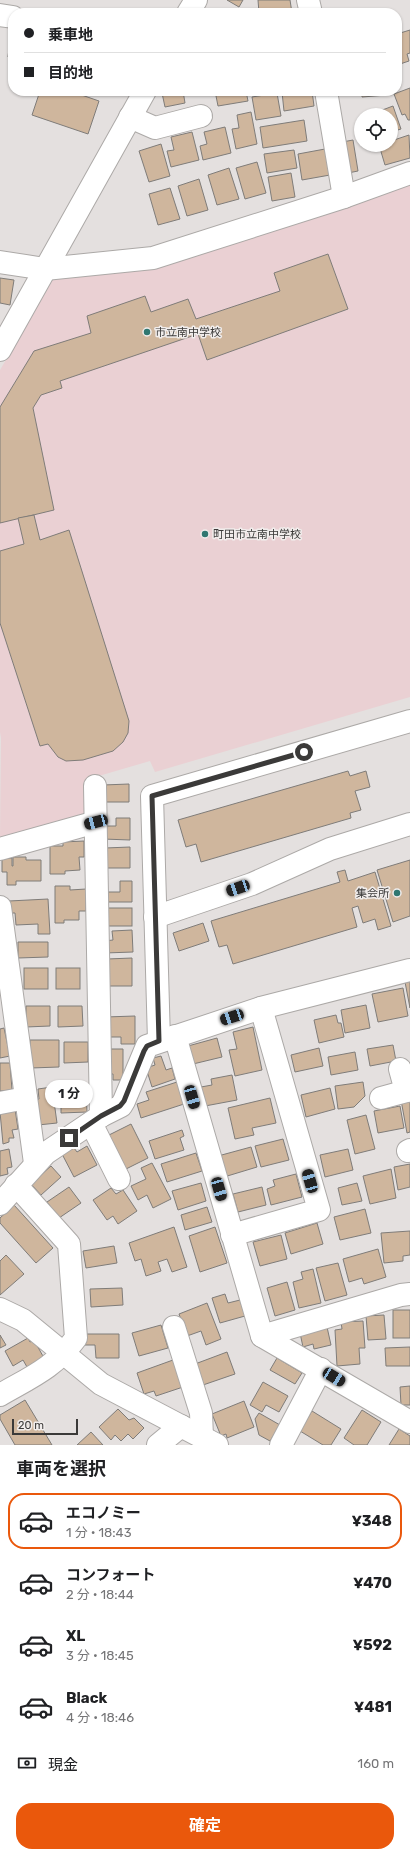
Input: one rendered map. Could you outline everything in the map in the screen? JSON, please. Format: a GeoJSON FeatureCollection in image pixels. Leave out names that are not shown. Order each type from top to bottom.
{"type":"FeatureCollection","features":[{"type":"Feature","properties":{"kind":"street"},"geometry":{"type":"LineString","coordinates":[[0,350],[142,96]]}},
{"type":"Feature","properties":{"kind":"street"},"geometry":{"type":"LineString","coordinates":[[327,96],[344,196]]}},
{"type":"Feature","properties":{"kind":"street"},"geometry":{"type":"LineString","coordinates":[[130,117],[155,128],[201,116]]}},
{"type":"Feature","properties":{"kind":"street"},"geometry":{"type":"LineString","coordinates":[[0,262],[45,269],[154,258],[410,173]]}},
{"type":"Feature","properties":{"kind":"street"},"geometry":{"type":"LineString","coordinates":[[410,721],[152,796],[155,917],[167,1039],[232,1235],[262,1336],[410,1422]]}},
{"type":"Feature","properties":{"kind":"street"},"geometry":{"type":"LineString","coordinates":[[95,786],[96,1120],[119,1179]]}},
{"type":"Feature","properties":{"kind":"street"},"geometry":{"type":"LineString","coordinates":[[0,849],[96,822]]}},
{"type":"Feature","properties":{"kind":"street"},"geometry":{"type":"LineString","coordinates":[[155,917],[252,884],[330,849],[410,824]]}},
{"type":"Feature","properties":{"kind":"street"},"geometry":{"type":"LineString","coordinates":[[0,907],[7,1014],[26,1098],[35,1163]]}},
{"type":"Feature","properties":{"kind":"street"},"geometry":{"type":"LineString","coordinates":[[0,1204],[35,1163],[46,1153],[120,1106],[124,1101],[147,1046],[261,1008],[410,970]]}},
{"type":"Feature","properties":{"kind":"street"},"geometry":{"type":"LineString","coordinates":[[232,1235],[318,1210],[261,1008]]}},
{"type":"Feature","properties":{"kind":"street"},"geometry":{"type":"LineString","coordinates":[[381,1098],[408,1090],[400,1069]]}},
{"type":"Feature","properties":{"kind":"street"},"geometry":{"type":"LineString","coordinates":[[0,1103],[26,1098]]}},
{"type":"Feature","properties":{"kind":"street"},"geometry":{"type":"LineString","coordinates":[[0,1395],[52,1365],[65,1353],[76,1338],[69,1244],[16,1185]]}},
{"type":"Feature","properties":{"kind":"street"},"geometry":{"type":"LineString","coordinates":[[262,1336],[402,1294],[410,1294]]}},
{"type":"Feature","properties":{"kind":"street"},"geometry":{"type":"LineString","coordinates":[[0,1309],[23,1320],[101,1384],[210,1441]]}},
{"type":"Feature","properties":{"kind":"street"},"geometry":{"type":"LineString","coordinates":[[174,1328],[210,1441]]}},
{"type":"Feature","properties":{"kind":"street"},"geometry":{"type":"LineString","coordinates":[[281,1445],[321,1369]]}},
{"type":"Feature","properties":{"kind":"street"},"geometry":{"type":"LineString","coordinates":[[158,1445],[181,1426]]}},
{"type":"Feature","properties":{"kind":"shaded area","name":"町田市立南中学校"},"geometry":{"type":"Polygon","coordinates":[[[410,185],[410,697],[155,772],[150,761],[85,780],[86,812],[81,819],[0,840],[0,370],[58,271],[155,266],[410,185]]]}},
{"type":"Feature","properties":{"kind":"building"},"geometry":{"type":"Polygon","coordinates":[[[227,0],[243,0],[239,7],[227,0]]]}},
{"type":"Feature","properties":{"kind":"building"},"geometry":{"type":"Polygon","coordinates":[[[258,0],[290,0],[291,8],[259,8],[258,0]]]}},
{"type":"Feature","properties":{"kind":"building"},"geometry":{"type":"Polygon","coordinates":[[[410,30],[410,53],[407,54],[409,61],[402,63],[402,32],[410,30]]]}},
{"type":"Feature","properties":{"kind":"building"},"geometry":{"type":"Polygon","coordinates":[[[410,88],[410,120],[408,120],[405,114],[402,115],[395,96],[402,96],[402,91],[410,88]]]}},
{"type":"Feature","properties":{"kind":"building"},"geometry":{"type":"Polygon","coordinates":[[[38,96],[84,96],[99,101],[88,134],[32,115],[38,96]]]}},
{"type":"Feature","properties":{"kind":"building"},"geometry":{"type":"Polygon","coordinates":[[[163,96],[184,96],[185,103],[165,107],[163,96]]]}},
{"type":"Feature","properties":{"kind":"building"},"geometry":{"type":"Polygon","coordinates":[[[216,96],[247,96],[248,101],[218,106],[216,96]]]}},
{"type":"Feature","properties":{"kind":"building"},"geometry":{"type":"Polygon","coordinates":[[[278,96],[281,116],[256,120],[252,97],[278,96]]]}},
{"type":"Feature","properties":{"kind":"building"},"geometry":{"type":"Polygon","coordinates":[[[282,96],[313,96],[314,106],[284,111],[282,96]]]}},
{"type":"Feature","properties":{"kind":"building"},"geometry":{"type":"Polygon","coordinates":[[[251,112],[257,144],[236,149],[232,129],[239,128],[237,115],[251,112]]]}},
{"type":"Feature","properties":{"kind":"building"},"geometry":{"type":"Polygon","coordinates":[[[304,120],[307,141],[263,148],[260,127],[304,120]]]}},
{"type":"Feature","properties":{"kind":"building"},"geometry":{"type":"Polygon","coordinates":[[[398,120],[401,129],[398,130],[398,120]]]}},
{"type":"Feature","properties":{"kind":"building"},"geometry":{"type":"Polygon","coordinates":[[[225,127],[231,153],[203,160],[200,146],[207,144],[204,132],[225,127]]]}},
{"type":"Feature","properties":{"kind":"building"},"geometry":{"type":"Polygon","coordinates":[[[192,132],[199,160],[171,167],[167,151],[174,150],[171,137],[192,132]]]}},
{"type":"Feature","properties":{"kind":"building"},"geometry":{"type":"Polygon","coordinates":[[[409,135],[410,158],[385,165],[381,152],[398,152],[398,139],[409,135]]]}},
{"type":"Feature","properties":{"kind":"building"},"geometry":{"type":"Polygon","coordinates":[[[353,140],[358,171],[343,174],[337,143],[353,140]]]}},
{"type":"Feature","properties":{"kind":"building"},"geometry":{"type":"Polygon","coordinates":[[[161,144],[170,176],[149,182],[139,151],[161,144]]]}},
{"type":"Feature","properties":{"kind":"building"},"geometry":{"type":"Polygon","coordinates":[[[325,149],[330,175],[302,180],[298,154],[325,149]]]}},
{"type":"Feature","properties":{"kind":"building"},"geometry":{"type":"Polygon","coordinates":[[[294,150],[297,168],[267,173],[264,154],[294,150]]]}},
{"type":"Feature","properties":{"kind":"building"},"geometry":{"type":"Polygon","coordinates":[[[257,162],[266,193],[245,199],[236,168],[257,162]]]}},
{"type":"Feature","properties":{"kind":"building"},"geometry":{"type":"Polygon","coordinates":[[[229,168],[239,199],[217,205],[208,175],[229,168]]]}},
{"type":"Feature","properties":{"kind":"building"},"geometry":{"type":"Polygon","coordinates":[[[291,173],[295,197],[272,201],[268,177],[291,173]]]}},
{"type":"Feature","properties":{"kind":"building"},"geometry":{"type":"Polygon","coordinates":[[[199,179],[208,210],[187,216],[178,186],[199,179]]]}},
{"type":"Feature","properties":{"kind":"building"},"geometry":{"type":"Polygon","coordinates":[[[170,188],[180,219],[158,225],[149,194],[170,188]]]}},
{"type":"Feature","properties":{"kind":"building"},"geometry":{"type":"Polygon","coordinates":[[[328,254],[348,309],[207,360],[198,334],[60,381],[62,388],[41,395],[33,408],[54,510],[0,523],[0,407],[34,351],[91,333],[87,316],[145,296],[151,312],[188,299],[196,319],[280,291],[274,273],[328,254]]]}},
{"type":"Feature","properties":{"kind":"building"},"geometry":{"type":"Polygon","coordinates":[[[0,278],[14,280],[10,305],[0,303],[0,278]]]}},
{"type":"Feature","properties":{"kind":"building"},"geometry":{"type":"Polygon","coordinates":[[[34,515],[40,540],[69,530],[129,721],[128,733],[123,742],[113,751],[83,760],[66,761],[58,757],[48,744],[40,746],[0,623],[0,551],[24,544],[18,518],[34,515]]]}},
{"type":"Feature","properties":{"kind":"building"},"geometry":{"type":"Polygon","coordinates":[[[348,771],[350,776],[366,771],[370,787],[355,791],[361,810],[350,813],[351,818],[201,862],[196,844],[186,847],[178,820],[348,771]]]}},
{"type":"Feature","properties":{"kind":"building"},"geometry":{"type":"Polygon","coordinates":[[[129,784],[129,802],[103,802],[103,785],[129,784]]]}},
{"type":"Feature","properties":{"kind":"building"},"geometry":{"type":"Polygon","coordinates":[[[116,818],[130,818],[130,840],[103,839],[104,826],[116,826],[116,818]]]}},
{"type":"Feature","properties":{"kind":"building"},"geometry":{"type":"Polygon","coordinates":[[[84,841],[84,857],[79,857],[80,870],[65,871],[65,874],[50,874],[50,846],[63,846],[63,842],[84,841]]]}},
{"type":"Feature","properties":{"kind":"building"},"geometry":{"type":"Polygon","coordinates":[[[130,847],[130,868],[105,868],[105,848],[130,847]]]}},
{"type":"Feature","properties":{"kind":"building"},"geometry":{"type":"Polygon","coordinates":[[[13,857],[26,857],[26,860],[41,860],[41,881],[16,881],[16,885],[7,885],[7,872],[2,872],[2,859],[12,858],[13,866],[13,857]]]}},
{"type":"Feature","properties":{"kind":"building","name":"集会所"},"geometry":{"type":"Polygon","coordinates":[[[410,860],[410,916],[393,922],[377,870],[410,860]]]}},
{"type":"Feature","properties":{"kind":"building"},"geometry":{"type":"Polygon","coordinates":[[[345,870],[348,881],[375,872],[391,926],[378,930],[375,919],[363,923],[358,906],[352,908],[357,927],[233,964],[227,945],[219,947],[211,921],[340,882],[337,872],[345,870]]]}},
{"type":"Feature","properties":{"kind":"building"},"geometry":{"type":"Polygon","coordinates":[[[120,881],[132,881],[132,902],[108,902],[108,892],[120,892],[120,881]]]}},
{"type":"Feature","properties":{"kind":"building"},"geometry":{"type":"Polygon","coordinates":[[[55,886],[70,886],[70,890],[86,889],[86,911],[79,911],[79,920],[64,920],[64,923],[55,923],[55,886]]]}},
{"type":"Feature","properties":{"kind":"building"},"geometry":{"type":"Polygon","coordinates":[[[48,899],[50,934],[38,934],[38,924],[16,925],[15,913],[9,913],[9,901],[48,899]]]}},
{"type":"Feature","properties":{"kind":"building"},"geometry":{"type":"Polygon","coordinates":[[[108,908],[132,908],[132,926],[108,926],[108,908]]]}},
{"type":"Feature","properties":{"kind":"building"},"geometry":{"type":"Polygon","coordinates":[[[203,923],[209,941],[179,951],[173,933],[203,923]]]}},
{"type":"Feature","properties":{"kind":"building"},"geometry":{"type":"Polygon","coordinates":[[[132,930],[133,952],[105,953],[104,941],[113,940],[112,931],[132,930]]]}},
{"type":"Feature","properties":{"kind":"building"},"geometry":{"type":"Polygon","coordinates":[[[18,942],[48,942],[48,957],[18,958],[18,942]]]}},
{"type":"Feature","properties":{"kind":"building"},"geometry":{"type":"Polygon","coordinates":[[[132,958],[132,986],[107,986],[107,959],[132,958]]]}},
{"type":"Feature","properties":{"kind":"building"},"geometry":{"type":"Polygon","coordinates":[[[24,968],[48,968],[48,989],[24,989],[24,968]]]}},
{"type":"Feature","properties":{"kind":"building"},"geometry":{"type":"Polygon","coordinates":[[[56,968],[80,968],[80,989],[56,989],[56,968]]]}},
{"type":"Feature","properties":{"kind":"building"},"geometry":{"type":"Polygon","coordinates":[[[410,981],[410,1008],[405,982],[410,981]]]}},
{"type":"Feature","properties":{"kind":"building"},"geometry":{"type":"Polygon","coordinates":[[[403,988],[408,1016],[378,1022],[372,994],[403,988]]]}},
{"type":"Feature","properties":{"kind":"building"},"geometry":{"type":"Polygon","coordinates":[[[366,1005],[370,1028],[345,1033],[341,1010],[366,1005]]]}},
{"type":"Feature","properties":{"kind":"building"},"geometry":{"type":"Polygon","coordinates":[[[26,1006],[50,1006],[50,1026],[26,1027],[26,1006]]]}},
{"type":"Feature","properties":{"kind":"building"},"geometry":{"type":"Polygon","coordinates":[[[58,1006],[82,1006],[83,1026],[58,1027],[58,1006]]]}},
{"type":"Feature","properties":{"kind":"building"},"geometry":{"type":"Polygon","coordinates":[[[336,1015],[338,1023],[341,1023],[344,1037],[319,1043],[314,1020],[336,1015]]]}},
{"type":"Feature","properties":{"kind":"building"},"geometry":{"type":"Polygon","coordinates":[[[135,1016],[135,1044],[121,1044],[121,1037],[105,1037],[105,1017],[135,1016]]]}},
{"type":"Feature","properties":{"kind":"building"},"geometry":{"type":"Polygon","coordinates":[[[253,1027],[262,1070],[235,1076],[229,1050],[237,1049],[233,1032],[253,1027]]]}},
{"type":"Feature","properties":{"kind":"building"},"geometry":{"type":"Polygon","coordinates":[[[4,1028],[10,1056],[0,1058],[0,1029],[4,1028]]]}},
{"type":"Feature","properties":{"kind":"building"},"geometry":{"type":"Polygon","coordinates":[[[217,1038],[222,1057],[193,1064],[188,1046],[217,1038]]]}},
{"type":"Feature","properties":{"kind":"building"},"geometry":{"type":"Polygon","coordinates":[[[30,1040],[59,1040],[59,1067],[31,1068],[30,1040]]]}},
{"type":"Feature","properties":{"kind":"building"},"geometry":{"type":"Polygon","coordinates":[[[64,1042],[88,1042],[88,1062],[64,1063],[64,1042]]]}},
{"type":"Feature","properties":{"kind":"building"},"geometry":{"type":"Polygon","coordinates":[[[393,1045],[396,1061],[370,1066],[367,1049],[393,1045]]]}},
{"type":"Feature","properties":{"kind":"building"},"geometry":{"type":"Polygon","coordinates":[[[319,1048],[323,1066],[295,1072],[291,1055],[319,1048]]]}},
{"type":"Feature","properties":{"kind":"building"},"geometry":{"type":"Polygon","coordinates":[[[109,1049],[123,1049],[123,1080],[113,1080],[113,1074],[109,1074],[109,1049]]]}},
{"type":"Feature","properties":{"kind":"building"},"geometry":{"type":"Polygon","coordinates":[[[355,1052],[358,1070],[331,1075],[328,1057],[355,1052]]]}},
{"type":"Feature","properties":{"kind":"building"},"geometry":{"type":"Polygon","coordinates":[[[161,1056],[166,1070],[172,1068],[175,1079],[152,1087],[146,1068],[155,1065],[153,1058],[161,1056]]]}},
{"type":"Feature","properties":{"kind":"building"},"geometry":{"type":"Polygon","coordinates":[[[0,1063],[10,1063],[12,1090],[0,1091],[0,1063]]]}},
{"type":"Feature","properties":{"kind":"building"},"geometry":{"type":"Polygon","coordinates":[[[232,1075],[237,1100],[205,1106],[201,1087],[212,1085],[211,1079],[232,1075]]]}},
{"type":"Feature","properties":{"kind":"building"},"geometry":{"type":"Polygon","coordinates":[[[177,1082],[184,1104],[141,1118],[137,1104],[149,1100],[146,1092],[177,1082]]]}},
{"type":"Feature","properties":{"kind":"building"},"geometry":{"type":"Polygon","coordinates":[[[363,1082],[365,1096],[354,1107],[338,1109],[335,1086],[363,1082]]]}},
{"type":"Feature","properties":{"kind":"building"},"geometry":{"type":"Polygon","coordinates":[[[61,1085],[86,1085],[87,1112],[61,1113],[61,1085]]]}},
{"type":"Feature","properties":{"kind":"building"},"geometry":{"type":"Polygon","coordinates":[[[52,1087],[57,1123],[38,1125],[35,1100],[39,1099],[38,1089],[52,1087]]]}},
{"type":"Feature","properties":{"kind":"building"},"geometry":{"type":"Polygon","coordinates":[[[330,1088],[335,1109],[306,1117],[301,1095],[330,1088]]]}},
{"type":"Feature","properties":{"kind":"building"},"geometry":{"type":"Polygon","coordinates":[[[270,1098],[276,1123],[252,1128],[254,1135],[235,1139],[228,1108],[270,1098]]]}},
{"type":"Feature","properties":{"kind":"building"},"geometry":{"type":"Polygon","coordinates":[[[410,1099],[410,1132],[407,1133],[401,1100],[410,1099]]]}},
{"type":"Feature","properties":{"kind":"building"},"geometry":{"type":"Polygon","coordinates":[[[400,1106],[404,1128],[378,1133],[374,1111],[400,1106]]]}},
{"type":"Feature","properties":{"kind":"building"},"geometry":{"type":"Polygon","coordinates":[[[15,1109],[18,1129],[12,1130],[14,1138],[9,1138],[9,1142],[3,1144],[0,1112],[15,1109]]]}},
{"type":"Feature","properties":{"kind":"building"},"geometry":{"type":"Polygon","coordinates":[[[366,1115],[375,1149],[355,1154],[347,1120],[366,1115]]]}},
{"type":"Feature","properties":{"kind":"building"},"geometry":{"type":"Polygon","coordinates":[[[131,1124],[148,1158],[124,1170],[107,1136],[131,1124]]]}},
{"type":"Feature","properties":{"kind":"building"},"geometry":{"type":"Polygon","coordinates":[[[182,1130],[184,1136],[180,1138],[184,1150],[155,1159],[149,1141],[182,1130]]]}},
{"type":"Feature","properties":{"kind":"building"},"geometry":{"type":"Polygon","coordinates":[[[283,1139],[289,1160],[261,1167],[255,1146],[283,1139]]]}},
{"type":"Feature","properties":{"kind":"building"},"geometry":{"type":"Polygon","coordinates":[[[87,1146],[97,1165],[74,1177],[62,1154],[74,1148],[77,1152],[87,1146]]]}},
{"type":"Feature","properties":{"kind":"building"},"geometry":{"type":"Polygon","coordinates":[[[251,1147],[257,1167],[224,1177],[218,1156],[251,1147]]]}},
{"type":"Feature","properties":{"kind":"building"},"geometry":{"type":"Polygon","coordinates":[[[9,1149],[12,1167],[7,1168],[8,1174],[0,1176],[0,1151],[9,1149]]]}},
{"type":"Feature","properties":{"kind":"building"},"geometry":{"type":"Polygon","coordinates":[[[348,1149],[353,1170],[325,1177],[320,1155],[348,1149]]]}},
{"type":"Feature","properties":{"kind":"building"},"geometry":{"type":"Polygon","coordinates":[[[196,1153],[202,1171],[167,1182],[161,1164],[196,1153]]]}},
{"type":"Feature","properties":{"kind":"building"},"geometry":{"type":"Polygon","coordinates":[[[152,1163],[171,1199],[153,1208],[147,1195],[138,1200],[131,1186],[146,1179],[141,1168],[152,1163]]]}},
{"type":"Feature","properties":{"kind":"building"},"geometry":{"type":"Polygon","coordinates":[[[410,1164],[410,1187],[398,1190],[394,1167],[410,1164]]]}},
{"type":"Feature","properties":{"kind":"building"},"geometry":{"type":"Polygon","coordinates":[[[51,1166],[61,1177],[41,1195],[31,1184],[51,1166]]]}},
{"type":"Feature","properties":{"kind":"building"},"geometry":{"type":"Polygon","coordinates":[[[391,1169],[396,1198],[370,1204],[363,1176],[391,1169]]]}},
{"type":"Feature","properties":{"kind":"building"},"geometry":{"type":"Polygon","coordinates":[[[296,1174],[302,1197],[271,1205],[267,1189],[275,1186],[273,1180],[296,1174]]]}},
{"type":"Feature","properties":{"kind":"building"},"geometry":{"type":"Polygon","coordinates":[[[201,1183],[206,1201],[178,1210],[172,1191],[201,1183]]]}},
{"type":"Feature","properties":{"kind":"building"},"geometry":{"type":"Polygon","coordinates":[[[357,1183],[362,1201],[342,1205],[338,1188],[357,1183]]]}},
{"type":"Feature","properties":{"kind":"building"},"geometry":{"type":"Polygon","coordinates":[[[69,1187],[81,1203],[59,1218],[47,1202],[69,1187]]]}},
{"type":"Feature","properties":{"kind":"building"},"geometry":{"type":"Polygon","coordinates":[[[262,1187],[266,1205],[238,1212],[233,1194],[262,1187]]]}},
{"type":"Feature","properties":{"kind":"building"},"geometry":{"type":"Polygon","coordinates":[[[111,1188],[116,1194],[123,1190],[137,1211],[118,1224],[113,1216],[107,1220],[93,1200],[111,1188]]]}},
{"type":"Feature","properties":{"kind":"building"},"geometry":{"type":"Polygon","coordinates":[[[14,1205],[53,1248],[36,1263],[0,1223],[0,1218],[14,1205]]]}},
{"type":"Feature","properties":{"kind":"building"},"geometry":{"type":"Polygon","coordinates":[[[207,1207],[212,1222],[185,1230],[181,1215],[207,1207]]]}},
{"type":"Feature","properties":{"kind":"building"},"geometry":{"type":"Polygon","coordinates":[[[365,1209],[371,1233],[340,1240],[334,1217],[365,1209]]]}},
{"type":"Feature","properties":{"kind":"building"},"geometry":{"type":"Polygon","coordinates":[[[317,1223],[323,1244],[291,1254],[285,1233],[317,1223]]]}},
{"type":"Feature","properties":{"kind":"building"},"geometry":{"type":"Polygon","coordinates":[[[174,1227],[187,1267],[172,1272],[167,1259],[158,1262],[161,1271],[146,1276],[141,1259],[135,1261],[129,1243],[174,1227]]]}},
{"type":"Feature","properties":{"kind":"building"},"geometry":{"type":"Polygon","coordinates":[[[215,1227],[227,1263],[200,1272],[189,1236],[215,1227]]]}},
{"type":"Feature","properties":{"kind":"building"},"geometry":{"type":"Polygon","coordinates":[[[410,1231],[410,1255],[403,1256],[403,1261],[384,1263],[381,1233],[410,1231]]]}},
{"type":"Feature","properties":{"kind":"building"},"geometry":{"type":"Polygon","coordinates":[[[281,1235],[287,1259],[260,1266],[253,1242],[281,1235]]]}},
{"type":"Feature","properties":{"kind":"building"},"geometry":{"type":"Polygon","coordinates":[[[114,1246],[117,1263],[86,1268],[83,1251],[114,1246]]]}},
{"type":"Feature","properties":{"kind":"building"},"geometry":{"type":"Polygon","coordinates":[[[378,1249],[386,1277],[364,1284],[362,1278],[349,1282],[343,1259],[378,1249]]]}},
{"type":"Feature","properties":{"kind":"building"},"geometry":{"type":"Polygon","coordinates":[[[6,1255],[24,1274],[0,1295],[0,1261],[6,1255]]]}},
{"type":"Feature","properties":{"kind":"building"},"geometry":{"type":"Polygon","coordinates":[[[338,1263],[347,1295],[325,1301],[316,1268],[338,1263]]]}},
{"type":"Feature","properties":{"kind":"building"},"geometry":{"type":"Polygon","coordinates":[[[313,1269],[321,1303],[299,1308],[293,1282],[303,1279],[301,1272],[313,1269]]]}},
{"type":"Feature","properties":{"kind":"building"},"geometry":{"type":"Polygon","coordinates":[[[287,1282],[295,1310],[275,1316],[267,1288],[287,1282]]]}},
{"type":"Feature","properties":{"kind":"building"},"geometry":{"type":"Polygon","coordinates":[[[122,1288],[123,1305],[91,1307],[90,1289],[122,1288]]]}},
{"type":"Feature","properties":{"kind":"building"},"geometry":{"type":"Polygon","coordinates":[[[225,1294],[228,1303],[240,1300],[245,1316],[220,1323],[212,1298],[225,1294]]]}},
{"type":"Feature","properties":{"kind":"building"},"geometry":{"type":"Polygon","coordinates":[[[207,1303],[221,1339],[206,1345],[201,1331],[187,1336],[179,1314],[207,1303]]]}},
{"type":"Feature","properties":{"kind":"building"},"geometry":{"type":"Polygon","coordinates":[[[393,1310],[410,1310],[410,1338],[393,1338],[393,1310]]]}},
{"type":"Feature","properties":{"kind":"building"},"geometry":{"type":"Polygon","coordinates":[[[384,1315],[386,1339],[368,1340],[366,1316],[384,1315]]]}},
{"type":"Feature","properties":{"kind":"building"},"geometry":{"type":"Polygon","coordinates":[[[363,1321],[365,1348],[359,1348],[360,1364],[337,1366],[335,1330],[342,1329],[341,1322],[363,1321]]]}},
{"type":"Feature","properties":{"kind":"building"},"geometry":{"type":"Polygon","coordinates":[[[161,1325],[168,1348],[139,1356],[132,1333],[161,1325]]]}},
{"type":"Feature","properties":{"kind":"building"},"geometry":{"type":"Polygon","coordinates":[[[327,1327],[331,1345],[314,1349],[313,1344],[303,1347],[300,1333],[327,1327]]]}},
{"type":"Feature","properties":{"kind":"building"},"geometry":{"type":"Polygon","coordinates":[[[85,1334],[119,1334],[119,1358],[96,1358],[95,1345],[85,1345],[85,1334]]]}},
{"type":"Feature","properties":{"kind":"building"},"geometry":{"type":"Polygon","coordinates":[[[0,1335],[6,1345],[0,1348],[0,1335]]]}},
{"type":"Feature","properties":{"kind":"building"},"geometry":{"type":"Polygon","coordinates":[[[28,1338],[30,1342],[34,1340],[44,1358],[27,1367],[23,1360],[13,1366],[5,1351],[28,1338]]]}},
{"type":"Feature","properties":{"kind":"building"},"geometry":{"type":"Polygon","coordinates":[[[410,1347],[410,1366],[386,1366],[385,1348],[410,1347]]]}},
{"type":"Feature","properties":{"kind":"building"},"geometry":{"type":"Polygon","coordinates":[[[227,1352],[235,1374],[203,1385],[195,1364],[227,1352]]]}},
{"type":"Feature","properties":{"kind":"building"},"geometry":{"type":"Polygon","coordinates":[[[277,1358],[302,1373],[295,1384],[270,1370],[277,1358]]]}},
{"type":"Feature","properties":{"kind":"building"},"geometry":{"type":"Polygon","coordinates":[[[173,1360],[183,1387],[156,1396],[154,1391],[144,1394],[137,1373],[173,1360]]]}},
{"type":"Feature","properties":{"kind":"building"},"geometry":{"type":"Polygon","coordinates":[[[263,1382],[288,1396],[279,1412],[266,1405],[262,1412],[250,1405],[263,1382]]]}},
{"type":"Feature","properties":{"kind":"building"},"geometry":{"type":"Polygon","coordinates":[[[410,1386],[410,1405],[401,1405],[400,1387],[410,1386]]]}},
{"type":"Feature","properties":{"kind":"building"},"geometry":{"type":"Polygon","coordinates":[[[25,1400],[52,1445],[15,1445],[0,1419],[0,1415],[25,1400]]]}},
{"type":"Feature","properties":{"kind":"building"},"geometry":{"type":"Polygon","coordinates":[[[244,1401],[254,1427],[227,1438],[226,1434],[221,1436],[212,1414],[244,1401]]]}},
{"type":"Feature","properties":{"kind":"building"},"geometry":{"type":"Polygon","coordinates":[[[118,1409],[129,1420],[134,1418],[144,1428],[133,1439],[128,1434],[121,1441],[115,1435],[111,1440],[99,1427],[118,1409]]]}},
{"type":"Feature","properties":{"kind":"building"},"geometry":{"type":"Polygon","coordinates":[[[362,1410],[381,1422],[367,1445],[354,1445],[344,1438],[362,1410]]]}},
{"type":"Feature","properties":{"kind":"building"},"geometry":{"type":"Polygon","coordinates":[[[312,1411],[341,1429],[331,1445],[323,1445],[300,1431],[312,1411]]]}},
{"type":"Feature","properties":{"kind":"building"},"geometry":{"type":"Polygon","coordinates":[[[259,1413],[280,1425],[270,1441],[259,1435],[255,1419],[259,1413]]]}},
{"type":"Feature","properties":{"kind":"building"},"geometry":{"type":"Polygon","coordinates":[[[399,1429],[410,1436],[410,1445],[389,1445],[399,1429]]]}},
{"type":"Feature","properties":{"kind":"building"},"geometry":{"type":"Polygon","coordinates":[[[91,1432],[103,1445],[77,1445],[91,1432]]]}},
{"type":"Feature","properties":{"kind":"place","name":"市立南中学校"},"geometry":{"type":"Point","coordinates":[147,332]}},
{"type":"Feature","properties":{"kind":"place","name":"町田市立南中学校"},"geometry":{"type":"Point","coordinates":[205,534]}},
{"type":"Feature","properties":{"kind":"place","name":"集会所"},"geometry":{"type":"Point","coordinates":[397,893]}},
{"type":"Feature","properties":{"kind":"route"},"geometry":{"type":"LineString","coordinates":[[69,1138],[101,1116],[120,1106],[124,1101],[147,1046],[159,1041],[152,796],[304,752]]}}]}
